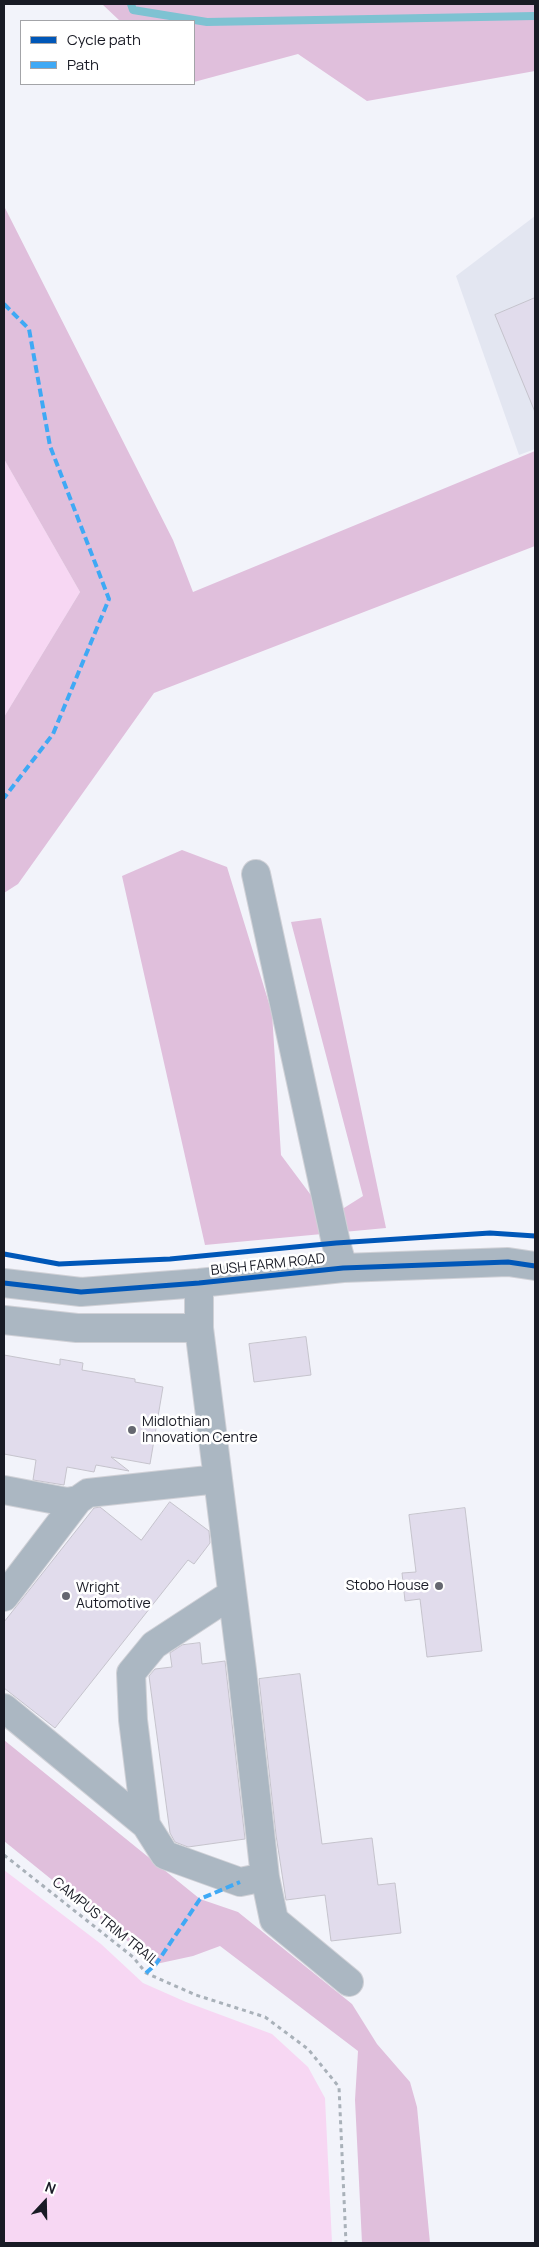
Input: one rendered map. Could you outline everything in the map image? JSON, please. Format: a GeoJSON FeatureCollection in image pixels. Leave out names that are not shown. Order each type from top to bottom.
{"type":"FeatureCollection","features":[{"type":"Feature","properties":{"kind":"street"},"geometry":{"type":"LineString","coordinates":[[256,874],[343,1268]]}},
{"type":"Feature","properties":{"kind":"street","name":"BUSH FARM ROAD"},"geometry":{"type":"LineString","coordinates":[[4,1283],[81,1292],[199,1283],[343,1268],[508,1262],[535,1266]]}},
{"type":"Feature","properties":{"kind":"street"},"geometry":{"type":"LineString","coordinates":[[199,1283],[198,1328],[232,1594],[264,1877],[274,1920],[349,1982]]}},
{"type":"Feature","properties":{"kind":"street"},"geometry":{"type":"LineString","coordinates":[[4,1320],[77,1328],[198,1328]]}},
{"type":"Feature","properties":{"kind":"street"},"geometry":{"type":"LineString","coordinates":[[4,1596],[78,1500],[88,1493],[218,1479]]}},
{"type":"Feature","properties":{"kind":"street"},"geometry":{"type":"LineString","coordinates":[[4,1490],[67,1502],[78,1500]]}},
{"type":"Feature","properties":{"kind":"street"},"geometry":{"type":"LineString","coordinates":[[146,1825],[133,1720],[131,1673],[154,1644],[232,1594]]}},
{"type":"Feature","properties":{"kind":"street"},"geometry":{"type":"LineString","coordinates":[[4,1708],[146,1825],[165,1855],[240,1882],[264,1877]]}},
{"type":"Feature","properties":{"kind":"shaded area"},"geometry":{"type":"Polygon","coordinates":[[[102,4],[535,4],[535,71],[367,101],[298,54],[195,82],[195,20],[119,20],[102,4]]]}},
{"type":"Feature","properties":{"kind":"shaded area"},"geometry":{"type":"Polygon","coordinates":[[[4,206],[173,540],[193,592],[535,451],[535,546],[154,693],[18,884],[4,893],[4,717],[80,592],[4,459],[4,206]]]}},
{"type":"Feature","properties":{"kind":"shaded area"},"geometry":{"type":"Polygon","coordinates":[[[535,216],[535,449],[519,455],[456,276],[535,216]]]}},
{"type":"Feature","properties":{"kind":"shaded area"},"geometry":{"type":"Polygon","coordinates":[[[4,459],[80,592],[4,717],[4,459]]]}},
{"type":"Feature","properties":{"kind":"shaded area"},"geometry":{"type":"Polygon","coordinates":[[[182,850],[227,867],[272,1013],[281,1155],[328,1218],[363,1196],[291,922],[321,918],[386,1228],[205,1245],[122,876],[182,850]]]}},
{"type":"Feature","properties":{"kind":"shaded area"},"geometry":{"type":"Polygon","coordinates":[[[4,1740],[200,1899],[238,1912],[352,2004],[377,2044],[410,2082],[417,2107],[430,2243],[362,2243],[355,2100],[358,2051],[220,1946],[193,1956],[156,1964],[4,1841],[4,1740]]]}},
{"type":"Feature","properties":{"kind":"shaded area"},"geometry":{"type":"Polygon","coordinates":[[[4,1870],[101,1944],[143,1983],[186,2002],[272,2034],[308,2067],[325,2098],[332,2243],[4,2243],[4,1870]]]}},
{"type":"Feature","properties":{"kind":"building"},"geometry":{"type":"Polygon","coordinates":[[[535,298],[535,412],[495,315],[535,298]]]}},
{"type":"Feature","properties":{"kind":"building"},"geometry":{"type":"Polygon","coordinates":[[[306,1337],[311,1375],[254,1382],[249,1344],[306,1337]]]}},
{"type":"Feature","properties":{"kind":"building","name":"Midlothian Innovation Centre"},"geometry":{"type":"Polygon","coordinates":[[[4,1355],[60,1365],[60,1359],[83,1363],[82,1370],[135,1379],[135,1382],[163,1387],[150,1464],[111,1457],[129,1471],[96,1465],[94,1472],[67,1467],[64,1485],[33,1480],[36,1460],[4,1454],[4,1355]]]}},
{"type":"Feature","properties":{"kind":"building"},"geometry":{"type":"Polygon","coordinates":[[[170,1502],[209,1531],[210,1543],[194,1564],[188,1560],[55,1728],[4,1688],[4,1622],[94,1508],[100,1507],[141,1540],[170,1502]]]}},
{"type":"Feature","properties":{"kind":"building","name":"Stobo House"},"geometry":{"type":"Polygon","coordinates":[[[465,1508],[482,1651],[427,1657],[420,1599],[405,1601],[402,1573],[416,1572],[409,1515],[465,1508]]]}},
{"type":"Feature","properties":{"kind":"building"},"geometry":{"type":"Polygon","coordinates":[[[200,1643],[202,1664],[225,1661],[245,1839],[188,1847],[175,1842],[170,1833],[149,1676],[155,1669],[172,1667],[170,1653],[182,1645],[200,1643]]]}},
{"type":"Feature","properties":{"kind":"building"},"geometry":{"type":"Polygon","coordinates":[[[300,1674],[322,1844],[372,1838],[378,1885],[395,1883],[401,1933],[331,1941],[325,1895],[286,1900],[276,1835],[259,1679],[300,1674]]]}},
{"type":"Feature","properties":{"kind":"waterway"},"geometry":{"type":"LineString","coordinates":[[131,4],[133,10],[195,20]]}},
{"type":"Feature","properties":{"kind":"waterway"},"geometry":{"type":"LineString","coordinates":[[195,20],[207,22],[535,16]]}},
{"type":"Feature","properties":{"kind":"marked path"},"geometry":{"type":"LineString","coordinates":[[4,304],[29,329],[50,446],[109,599],[53,734],[4,798]]}},
{"type":"Feature","properties":{"kind":"marked path"},"geometry":{"type":"LineString","coordinates":[[146,1973],[156,1964],[200,1899],[240,1882]]}},
{"type":"Feature","properties":{"kind":"cycle path"},"geometry":{"type":"LineString","coordinates":[[4,1254],[59,1264],[170,1259],[336,1243],[490,1233],[535,1236]]}},
{"type":"Feature","properties":{"kind":"cycle path"},"geometry":{"type":"LineString","coordinates":[[4,1283],[81,1292],[199,1283],[343,1268],[508,1262],[535,1266]]}},
{"type":"Feature","properties":{"kind":"place","name":"Midlothian Innovation Centre"},"geometry":{"type":"Point","coordinates":[132,1430]}},
{"type":"Feature","properties":{"kind":"place","name":"Stobo House"},"geometry":{"type":"Point","coordinates":[439,1586]}},
{"type":"Feature","properties":{"kind":"place","name":"Wright Automotive"},"geometry":{"type":"Point","coordinates":[66,1596]}}]}
